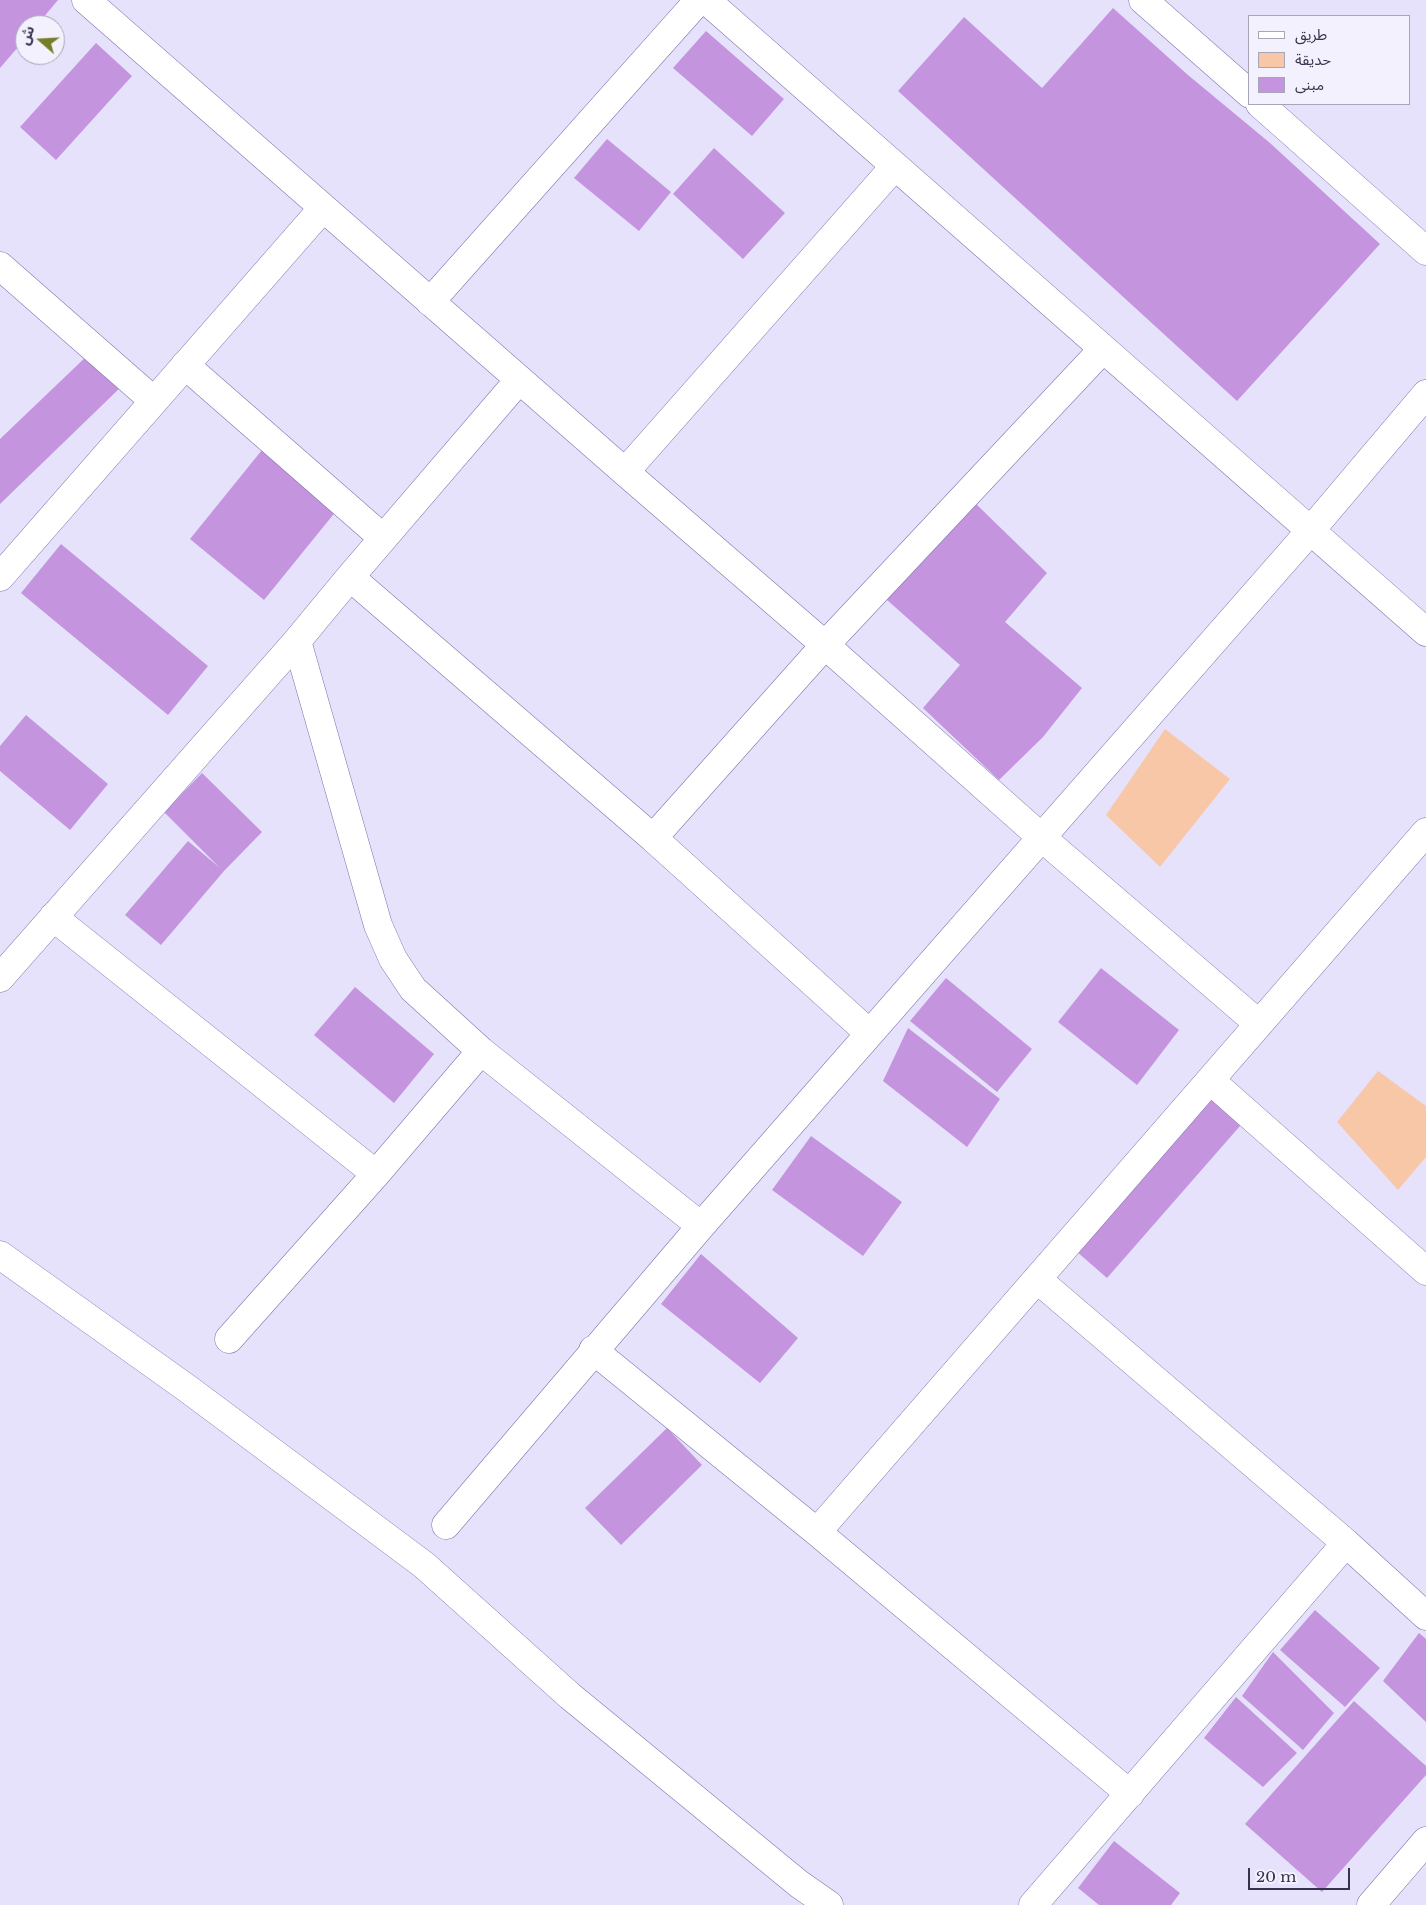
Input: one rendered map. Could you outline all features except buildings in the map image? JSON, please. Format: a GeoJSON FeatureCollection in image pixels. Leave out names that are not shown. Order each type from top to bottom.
{"type":"FeatureCollection","features":[{"type":"Feature","properties":{"kind":"street"},"geometry":{"type":"LineString","coordinates":[[86,0],[519,380],[825,645],[1041,837],[1259,1024]]}},
{"type":"Feature","properties":{"kind":"street"},"geometry":{"type":"LineString","coordinates":[[430,302],[699,0]]}},
{"type":"Feature","properties":{"kind":"street"},"geometry":{"type":"LineString","coordinates":[[706,0],[1426,632]]}},
{"type":"Feature","properties":{"kind":"street"},"geometry":{"type":"LineString","coordinates":[[1143,0],[1248,92]]}},
{"type":"Feature","properties":{"kind":"street"},"geometry":{"type":"LineString","coordinates":[[1261,105],[1426,251]]}},
{"type":"Feature","properties":{"kind":"street"},"geometry":{"type":"LineString","coordinates":[[625,472],[895,166]]}},
{"type":"Feature","properties":{"kind":"street"},"geometry":{"type":"LineString","coordinates":[[0,577],[323,208]]}},
{"type":"Feature","properties":{"kind":"street"},"geometry":{"type":"LineString","coordinates":[[0,266],[154,401]]}},
{"type":"Feature","properties":{"kind":"street"},"geometry":{"type":"LineString","coordinates":[[653,838],[825,645],[1104,349]]}},
{"type":"Feature","properties":{"kind":"street"},"geometry":{"type":"LineString","coordinates":[[185,365],[383,538]]}},
{"type":"Feature","properties":{"kind":"street"},"geometry":{"type":"LineString","coordinates":[[0,978],[297,641],[350,576],[519,380]]}},
{"type":"Feature","properties":{"kind":"street"},"geometry":{"type":"LineString","coordinates":[[446,1525],[593,1350],[1311,530],[1426,394]]}},
{"type":"Feature","properties":{"kind":"street"},"geometry":{"type":"LineString","coordinates":[[350,576],[653,838],[869,1033]]}},
{"type":"Feature","properties":{"kind":"street"},"geometry":{"type":"LineString","coordinates":[[297,641],[378,925],[393,959],[413,989],[481,1051],[701,1226]]}},
{"type":"Feature","properties":{"kind":"street"},"geometry":{"type":"LineString","coordinates":[[817,1532],[1426,832]]}},
{"type":"Feature","properties":{"kind":"street"},"geometry":{"type":"LineString","coordinates":[[53,917],[376,1174]]}},
{"type":"Feature","properties":{"kind":"street"},"geometry":{"type":"LineString","coordinates":[[229,1339],[376,1174],[481,1051]]}},
{"type":"Feature","properties":{"kind":"street"},"geometry":{"type":"LineString","coordinates":[[1210,1080],[1426,1271]]}},
{"type":"Feature","properties":{"kind":"street"},"geometry":{"type":"LineString","coordinates":[[0,1255],[188,1389],[424,1565],[570,1696],[798,1884],[829,1905]]}},
{"type":"Feature","properties":{"kind":"street"},"geometry":{"type":"LineString","coordinates":[[1037,1279],[1346,1544],[1426,1616]]}},
{"type":"Feature","properties":{"kind":"street"},"geometry":{"type":"LineString","coordinates":[[593,1350],[817,1532],[1130,1794]]}},
{"type":"Feature","properties":{"kind":"street"},"geometry":{"type":"LineString","coordinates":[[1033,1905],[1346,1544]]}},
{"type":"Feature","properties":{"kind":"street"},"geometry":{"type":"LineString","coordinates":[[1370,1905],[1426,1841]]}},
{"type":"Feature","properties":{"kind":"green space"},"geometry":{"type":"Polygon","coordinates":[[[1165,729],[1230,779],[1160,867],[1106,815],[1165,729]]]}},
{"type":"Feature","properties":{"kind":"green space"},"geometry":{"type":"Polygon","coordinates":[[[1378,1071],[1426,1106],[1426,1157],[1398,1190],[1337,1122],[1378,1071]]]}}]}
